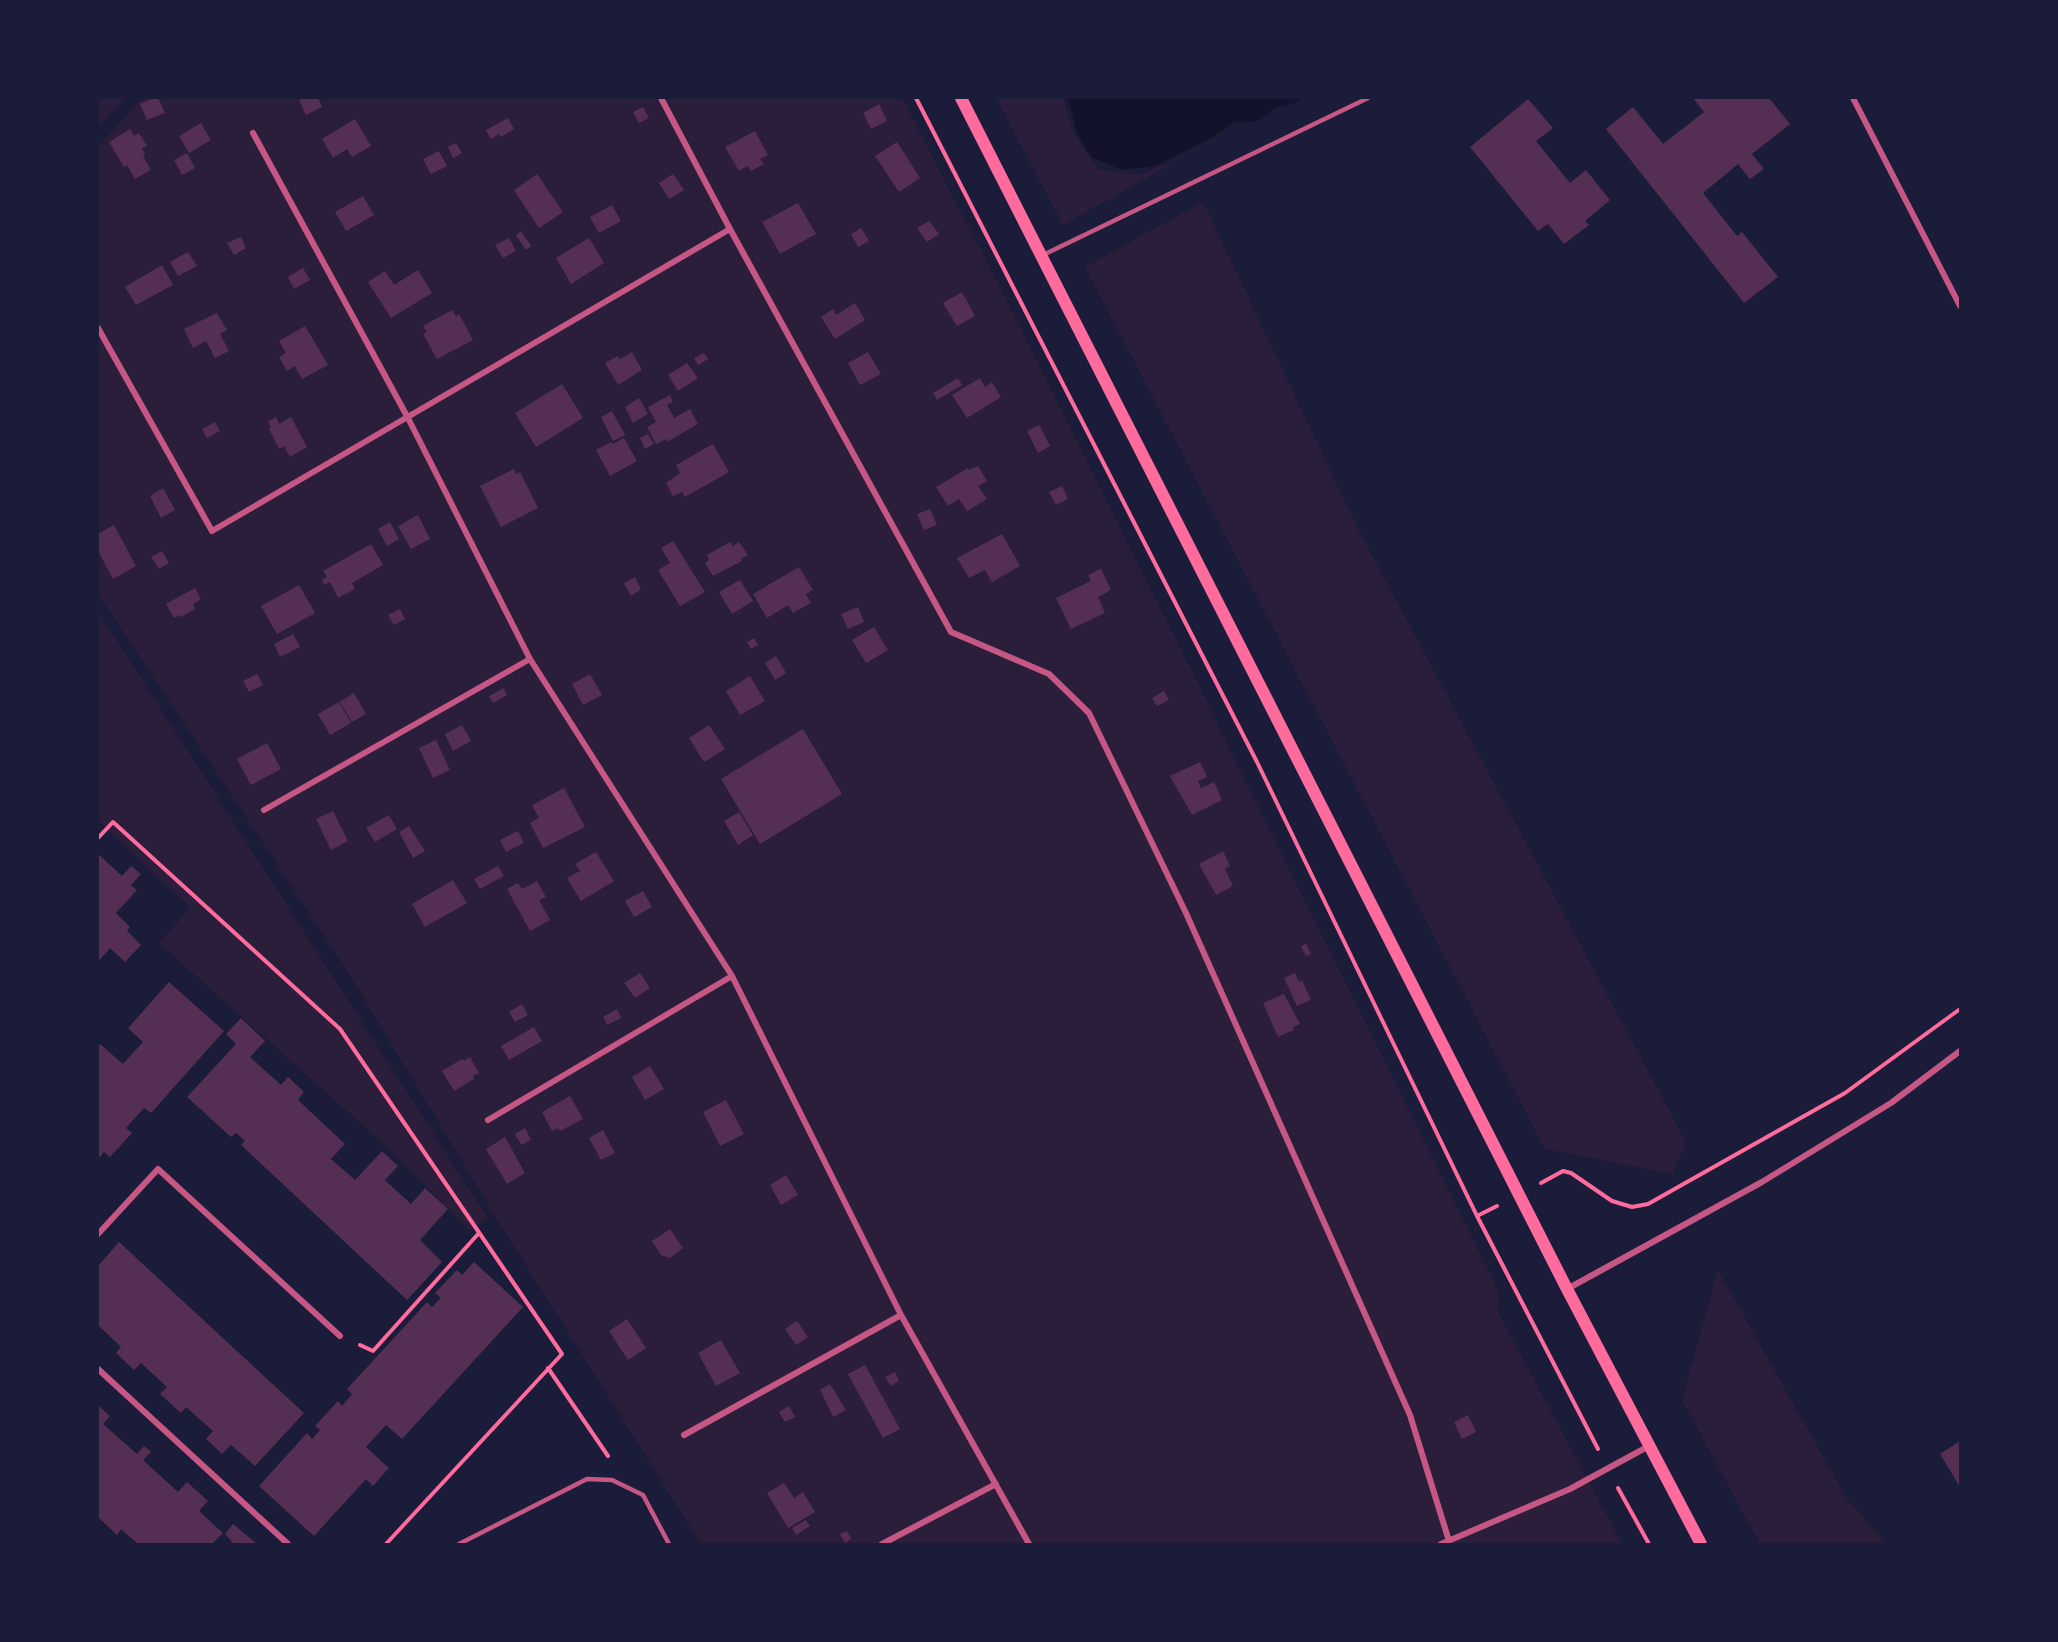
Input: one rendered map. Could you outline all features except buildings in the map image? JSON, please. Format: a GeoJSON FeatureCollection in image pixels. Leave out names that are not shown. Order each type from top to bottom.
{"type":"FeatureCollection","features":[{"type":"Feature","properties":{"kind":"main road"},"geometry":{"type":"LineString","coordinates":[[961,98],[1043,255],[1519,1195],[1701,1545]]}},
{"type":"Feature","properties":{"kind":"street"},"geometry":{"type":"LineString","coordinates":[[661,98],[729,228],[951,632],[1049,675],[1089,713],[1186,913],[1410,1415],[1449,1541]]}},
{"type":"Feature","properties":{"kind":"street"},"geometry":{"type":"LineString","coordinates":[[1853,98],[1960,306]]}},
{"type":"Feature","properties":{"kind":"street"},"geometry":{"type":"LineString","coordinates":[[253,133],[408,418],[530,659],[732,976],[900,1315],[1029,1545]]}},
{"type":"Feature","properties":{"kind":"street"},"geometry":{"type":"LineString","coordinates":[[98,328],[212,531],[729,228]]}},
{"type":"Feature","properties":{"kind":"street"},"geometry":{"type":"LineString","coordinates":[[264,810],[530,659]]}},
{"type":"Feature","properties":{"kind":"street"},"geometry":{"type":"LineString","coordinates":[[488,1120],[732,976]]}},
{"type":"Feature","properties":{"kind":"street"},"geometry":{"type":"LineString","coordinates":[[1567,1288],[1782,1170],[1891,1103],[1960,1052]]}},
{"type":"Feature","properties":{"kind":"street"},"geometry":{"type":"LineString","coordinates":[[98,1234],[158,1169],[340,1336]]}},
{"type":"Feature","properties":{"kind":"street"},"geometry":{"type":"LineString","coordinates":[[684,1435],[900,1315]]}},
{"type":"Feature","properties":{"kind":"street"},"geometry":{"type":"LineString","coordinates":[[98,1369],[288,1545]]}},
{"type":"Feature","properties":{"kind":"street"},"geometry":{"type":"LineString","coordinates":[[1441,1545],[1570,1489],[1649,1446]]}},
{"type":"Feature","properties":{"kind":"street"},"geometry":{"type":"LineString","coordinates":[[882,1545],[996,1484]]}},
{"type":"Feature","properties":{"kind":"lane"},"geometry":{"type":"LineString","coordinates":[[1043,255],[1368,98]]}},
{"type":"Feature","properties":{"kind":"lane"},"geometry":{"type":"LineString","coordinates":[[459,1545],[587,1479],[612,1480],[644,1495],[669,1545]]}},
{"type":"Feature","properties":{"kind":"path"},"geometry":{"type":"LineString","coordinates":[[916,98],[1257,762],[1477,1216],[1648,1545]]}},
{"type":"Feature","properties":{"kind":"path"},"geometry":{"type":"LineString","coordinates":[[98,838],[113,822],[340,1029],[562,1353],[386,1545]]}},
{"type":"Feature","properties":{"kind":"path"},"geometry":{"type":"LineString","coordinates":[[1477,1216],[1563,1172],[1571,1173],[1612,1201],[1632,1207],[1648,1204],[1845,1094],[1960,1009]]}},
{"type":"Feature","properties":{"kind":"path"},"geometry":{"type":"LineString","coordinates":[[340,1336],[373,1351],[479,1233]]}},
{"type":"Feature","properties":{"kind":"path"},"geometry":{"type":"LineString","coordinates":[[548,1368],[613,1463],[612,1480]]}},
{"type":"Feature","properties":{"kind":"shaded area"},"geometry":{"type":"Polygon","coordinates":[[[98,98],[125,98],[98,128],[98,98]]]}},
{"type":"Feature","properties":{"kind":"shaded area"},"geometry":{"type":"Polygon","coordinates":[[[142,98],[902,98],[1020,326],[1499,1292],[1498,1312],[1622,1544],[701,1544],[495,1216],[345,967],[98,594],[98,147],[142,98]]]}},
{"type":"Feature","properties":{"kind":"shaded area"},"geometry":{"type":"Polygon","coordinates":[[[996,98],[1064,98],[1072,131],[1098,169],[1139,175],[1182,158],[1063,225],[996,98]]]}},
{"type":"Feature","properties":{"kind":"shaded area"},"geometry":{"type":"Polygon","coordinates":[[[1068,98],[1303,98],[1296,103],[1275,108],[1258,121],[1232,123],[1215,136],[1155,166],[1122,170],[1091,157],[1077,133],[1068,98]]]}},
{"type":"Feature","properties":{"kind":"shaded area"},"geometry":{"type":"Polygon","coordinates":[[[1203,202],[1358,529],[1686,1142],[1673,1174],[1545,1149],[1085,267],[1203,202]]]}},
{"type":"Feature","properties":{"kind":"shaded area"},"geometry":{"type":"Polygon","coordinates":[[[98,611],[488,1218],[470,1231],[385,1145],[159,943],[190,908],[98,820],[98,611]]]}},
{"type":"Feature","properties":{"kind":"shaded area"},"geometry":{"type":"Polygon","coordinates":[[[1718,1270],[1847,1499],[1887,1544],[1760,1544],[1682,1400],[1718,1270]]]}}]}
